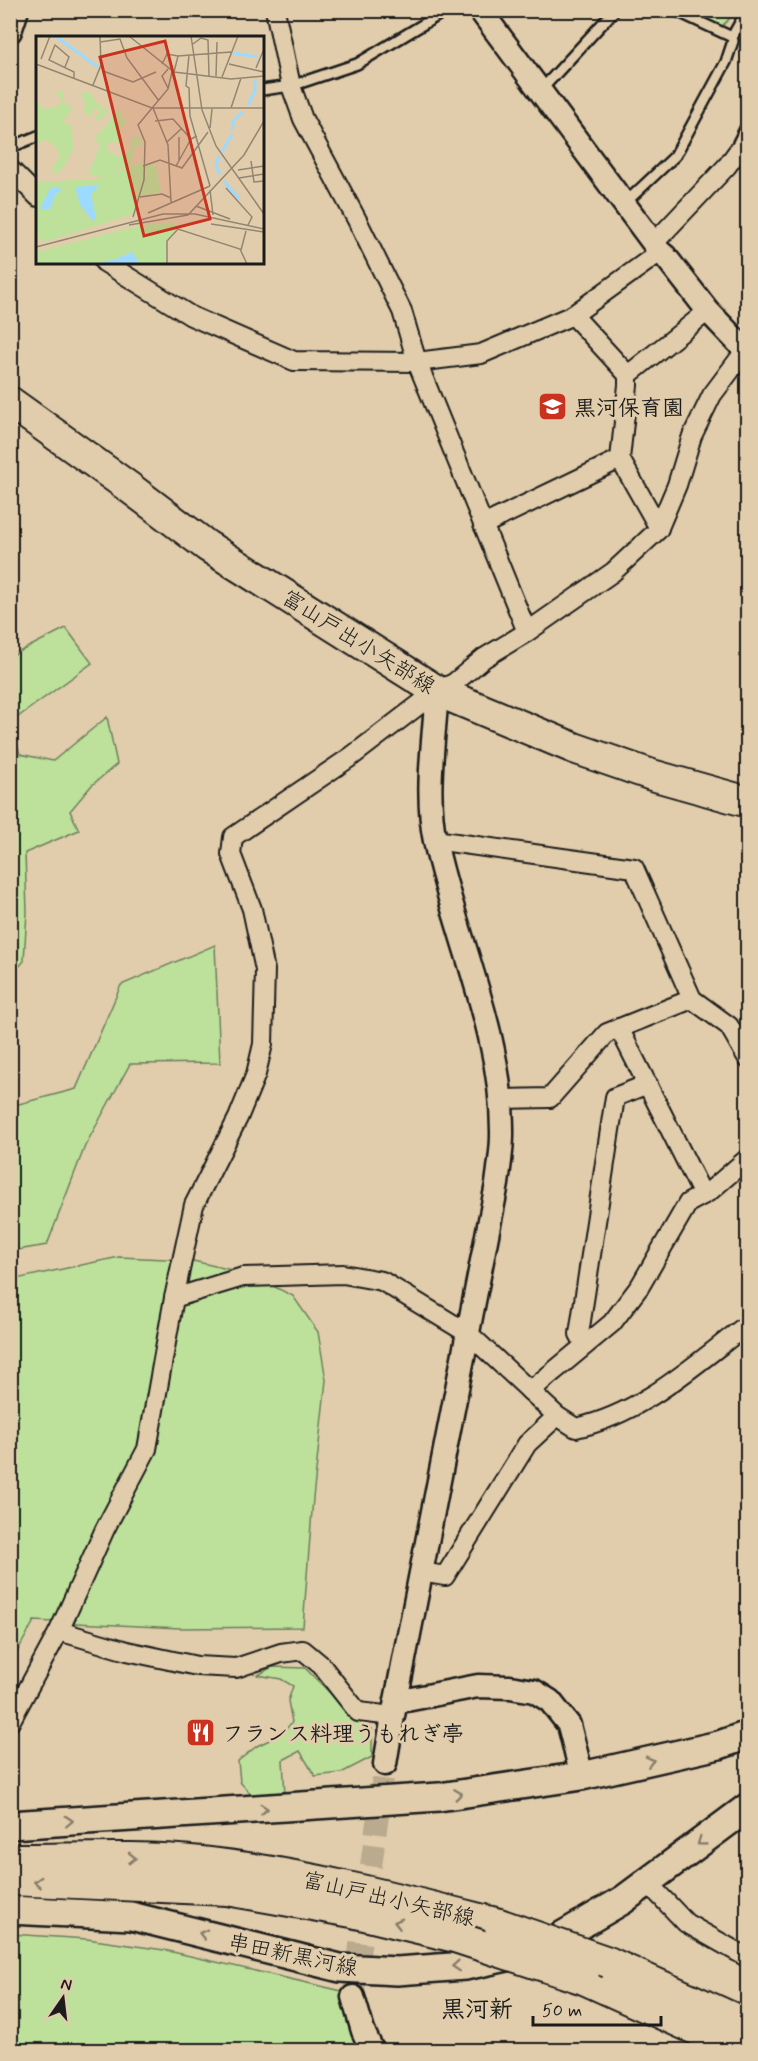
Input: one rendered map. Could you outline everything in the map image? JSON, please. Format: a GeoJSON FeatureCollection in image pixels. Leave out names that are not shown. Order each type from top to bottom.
{"type":"FeatureCollection","features":[{"type":"Feature","properties":{"kind":"main road","name":"富山戸出小矢部線"},"geometry":{"type":"LineString","coordinates":[[10,402],[207,546],[437,691],[574,748],[652,775],[747,802]]}},
{"type":"Feature","properties":{"kind":"main road"},"geometry":{"type":"LineString","coordinates":[[10,1825],[440,1797],[582,1776],[719,1745],[747,1735]]}},
{"type":"Feature","properties":{"kind":"main road","name":"串田新黒河線"},"geometry":{"type":"LineString","coordinates":[[10,1910],[131,1916],[340,1968],[398,1971],[465,1966],[536,1951],[623,1900],[747,1807]]}},
{"type":"Feature","properties":{"kind":"main road","name":"富山戸出小矢部線"},"geometry":{"type":"LineString","coordinates":[[10,1859],[154,1859],[262,1870],[374,1893],[499,1924],[608,1962],[747,2025]]}},
{"type":"Feature","properties":{"kind":"main road","name":"富山戸出小矢部線"},"geometry":{"type":"LineString","coordinates":[[10,1880],[227,1890],[352,1912],[455,1937],[584,1979],[742,2050]]}},
{"type":"Feature","properties":{"kind":"street"},"geometry":{"type":"LineString","coordinates":[[10,31],[17,10]]}},
{"type":"Feature","properties":{"kind":"street"},"geometry":{"type":"LineString","coordinates":[[275,10],[291,86],[303,119],[402,311],[417,362],[526,632]]}},
{"type":"Feature","properties":{"kind":"street"},"geometry":{"type":"LineString","coordinates":[[10,1722],[59,1631],[105,1529],[147,1449],[174,1298],[194,1205],[238,1119],[256,1074],[263,1044],[265,970],[252,909],[231,854],[233,837],[352,756],[437,691],[454,683],[484,658],[613,572],[659,528],[678,485],[692,436],[712,395],[746,352],[708,311],[657,247],[480,10]]}},
{"type":"Feature","properties":{"kind":"street"},"geometry":{"type":"LineString","coordinates":[[107,264],[192,316],[294,361],[417,362],[481,354],[573,315],[657,247],[728,166],[743,153]]}},
{"type":"Feature","properties":{"kind":"street"},"geometry":{"type":"LineString","coordinates":[[10,169],[36,195]]}},
{"type":"Feature","properties":{"kind":"street"},"geometry":{"type":"LineString","coordinates":[[659,528],[620,459],[628,375],[708,311]]}},
{"type":"Feature","properties":{"kind":"street"},"geometry":{"type":"LineString","coordinates":[[573,315],[628,375]]}},
{"type":"Feature","properties":{"kind":"street"},"geometry":{"type":"LineString","coordinates":[[483,525],[620,459]]}},
{"type":"Feature","properties":{"kind":"street"},"geometry":{"type":"LineString","coordinates":[[385,1764],[497,1184],[502,1135],[500,1099],[491,1041],[435,840],[430,794],[437,691]]}},
{"type":"Feature","properties":{"kind":"street"},"geometry":{"type":"LineString","coordinates":[[435,840],[634,868],[692,999],[729,1026],[747,1059]]}},
{"type":"Feature","properties":{"kind":"street"},"geometry":{"type":"LineString","coordinates":[[500,1099],[550,1098],[607,1033],[692,999]]}},
{"type":"Feature","properties":{"kind":"street"},"geometry":{"type":"LineString","coordinates":[[619,1028],[703,1195]]}},
{"type":"Feature","properties":{"kind":"street"},"geometry":{"type":"LineString","coordinates":[[585,1345],[579,1334],[615,1097],[648,1084]]}},
{"type":"Feature","properties":{"kind":"street"},"geometry":{"type":"LineString","coordinates":[[530,1391],[612,1323],[640,1286],[688,1203],[710,1191],[747,1158]]}},
{"type":"Feature","properties":{"kind":"street"},"geometry":{"type":"LineString","coordinates":[[174,1298],[243,1277],[343,1274],[382,1281],[469,1334],[557,1416],[576,1428],[595,1424],[659,1392],[747,1324]]}},
{"type":"Feature","properties":{"kind":"street"},"geometry":{"type":"LineString","coordinates":[[421,1572],[445,1576],[527,1444],[557,1416]]}},
{"type":"Feature","properties":{"kind":"street"},"geometry":{"type":"LineString","coordinates":[[59,1631],[128,1651],[197,1666],[236,1668],[281,1653],[303,1650],[321,1665],[358,1712],[394,1709],[478,1686],[510,1687],[534,1691],[550,1701],[569,1725],[582,1776]]}},
{"type":"Feature","properties":{"kind":"street"},"geometry":{"type":"LineString","coordinates":[[647,1882],[686,1923],[747,1959]]}},
{"type":"Feature","properties":{"kind":"street"},"geometry":{"type":"LineString","coordinates":[[353,1997],[363,2031],[372,2050]]}},
{"type":"Feature","properties":{"kind":"lane"},"geometry":{"type":"LineString","coordinates":[[264,90],[291,86],[357,64],[447,10]]}},
{"type":"Feature","properties":{"kind":"lane"},"geometry":{"type":"LineString","coordinates":[[540,91],[615,10]]}},
{"type":"Feature","properties":{"kind":"lane"},"geometry":{"type":"LineString","coordinates":[[674,10],[732,37]]}},
{"type":"Feature","properties":{"kind":"lane"},"geometry":{"type":"LineString","coordinates":[[624,204],[675,156],[726,62],[733,41],[732,37],[747,10]]}},
{"type":"Feature","properties":{"kind":"lane"},"geometry":{"type":"LineString","coordinates":[[743,153],[738,143],[747,123]]}},
{"type":"Feature","properties":{"kind":"lane"},"geometry":{"type":"LineString","coordinates":[[10,151],[16,145],[36,137]]}},
{"type":"Feature","properties":{"kind":"green space"},"geometry":{"type":"Polygon","coordinates":[[[687,11],[737,11],[718,30],[687,11]]]}},
{"type":"Feature","properties":{"kind":"green space"},"geometry":{"type":"Polygon","coordinates":[[[66,628],[92,663],[11,722],[11,656],[66,628]]]}},
{"type":"Feature","properties":{"kind":"green space"},"geometry":{"type":"Polygon","coordinates":[[[107,717],[117,764],[91,786],[70,811],[79,830],[25,853],[27,912],[24,961],[11,976],[11,722],[20,754],[53,761],[107,717]]]}},
{"type":"Feature","properties":{"kind":"green space"},"geometry":{"type":"Polygon","coordinates":[[[215,945],[220,1063],[130,1064],[85,1146],[47,1245],[11,1251],[11,1106],[76,1089],[121,985],[215,945]]]}},
{"type":"Feature","properties":{"kind":"green space"},"geometry":{"type":"Polygon","coordinates":[[[119,1257],[189,1260],[249,1274],[293,1296],[318,1332],[326,1380],[313,1498],[303,1627],[180,1628],[34,1621],[11,1663],[11,1280],[119,1257]]]}},
{"type":"Feature","properties":{"kind":"green space"},"geometry":{"type":"Polygon","coordinates":[[[272,1667],[305,1668],[348,1715],[372,1729],[372,1757],[341,1773],[315,1776],[300,1751],[283,1760],[285,1796],[256,1800],[240,1782],[238,1761],[257,1746],[282,1734],[292,1722],[288,1701],[293,1686],[281,1679],[258,1675],[272,1667]]]}},
{"type":"Feature","properties":{"kind":"green space"},"geometry":{"type":"Polygon","coordinates":[[[10,1934],[87,1939],[164,1950],[342,1991],[364,2050],[11,2050],[10,1934]]]}},
{"type":"Feature","properties":{"kind":"tunnel"},"geometry":{"type":"LineString","coordinates":[[353,1997],[385,1764]]}},
{"type":"Feature","properties":{"kind":"place","name":"黒河保育園"},"geometry":{"type":"Point","coordinates":[553,407]}},
{"type":"Feature","properties":{"kind":"place","name":"フランス料理うもれぎ亭"},"geometry":{"type":"Point","coordinates":[201,1733]}},
{"type":"Feature","properties":{"kind":"district","name":"黒河新"},"geometry":{"type":"Point","coordinates":[477,2009]}}]}
